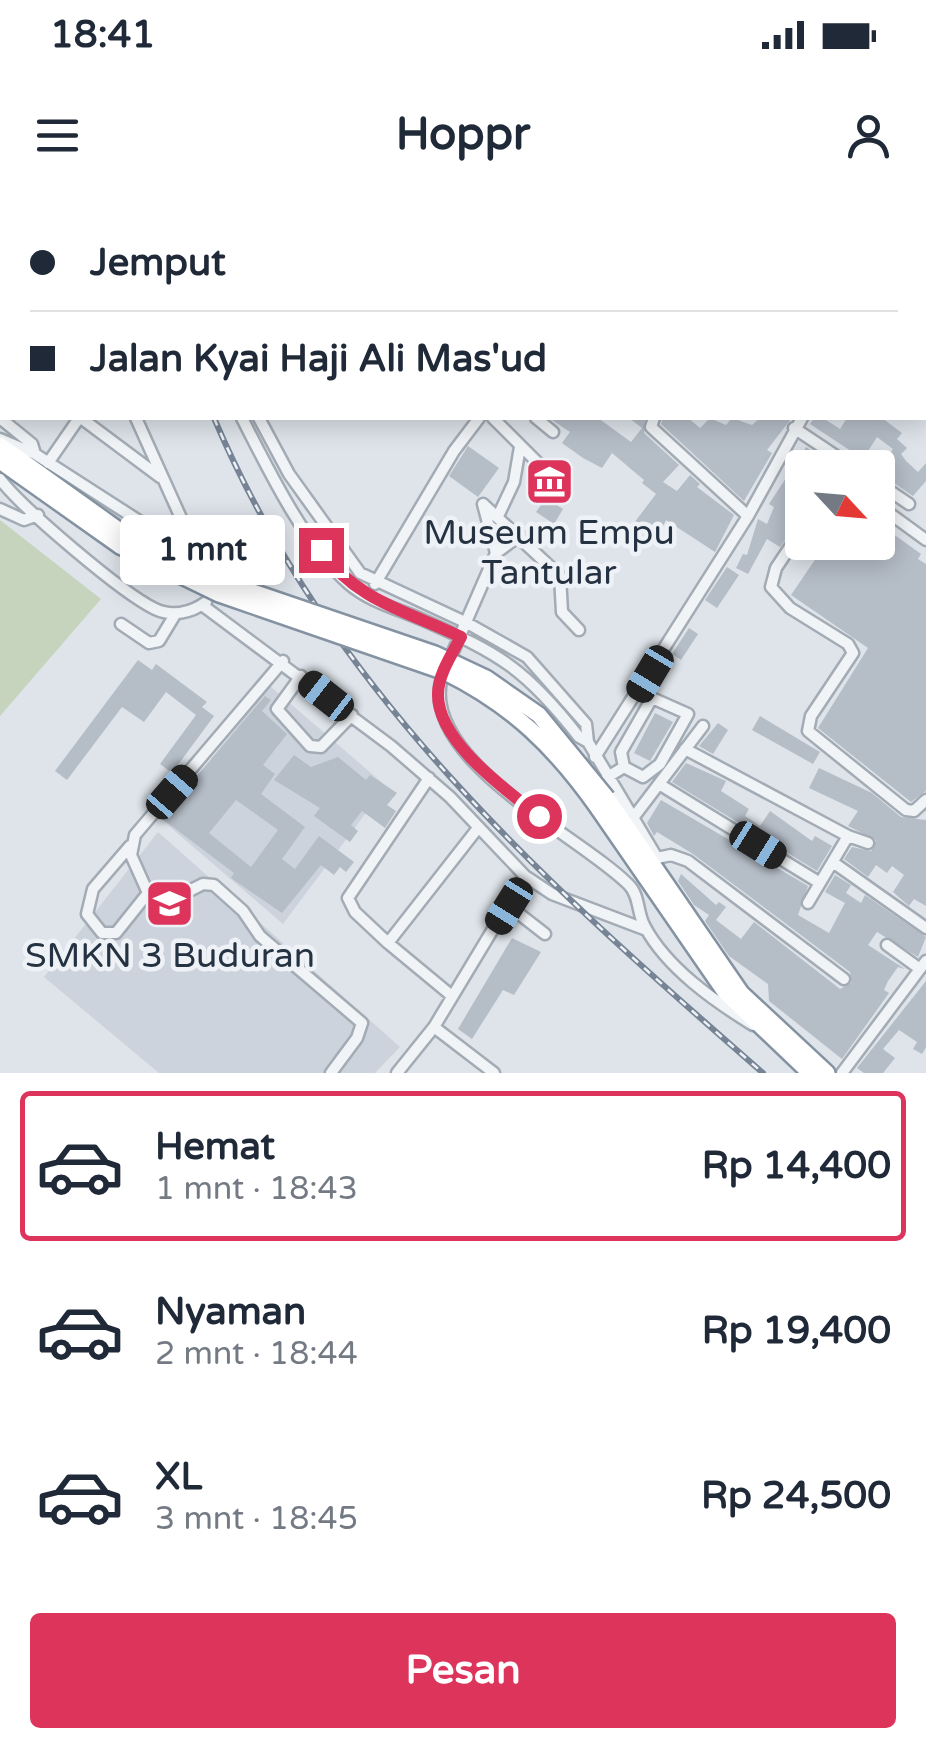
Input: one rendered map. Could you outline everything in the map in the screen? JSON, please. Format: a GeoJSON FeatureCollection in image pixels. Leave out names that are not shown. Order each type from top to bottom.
{"type":"FeatureCollection","features":[{"type":"Feature","properties":{"kind":"highway"},"geometry":{"type":"LineString","coordinates":[[0,442],[124,541]]}},
{"type":"Feature","properties":{"kind":"highway"},"geometry":{"type":"LineString","coordinates":[[0,461],[124,541],[212,578],[435,654],[486,678],[540,715],[725,992],[810,1073]]}},
{"type":"Feature","properties":{"kind":"highway"},"geometry":{"type":"LineString","coordinates":[[602,803],[741,993],[828,1073]]}},
{"type":"Feature","properties":{"kind":"street"},"geometry":{"type":"LineString","coordinates":[[2,420],[32,444],[35,454]]}},
{"type":"Feature","properties":{"kind":"street"},"geometry":{"type":"LineString","coordinates":[[48,463],[79,420]]}},
{"type":"Feature","properties":{"kind":"street"},"geometry":{"type":"LineString","coordinates":[[83,420],[162,479]]}},
{"type":"Feature","properties":{"kind":"street"},"geometry":{"type":"LineString","coordinates":[[0,480],[124,588],[157,610],[176,614],[202,605],[213,590],[137,420]]}},
{"type":"Feature","properties":{"kind":"street"},"geometry":{"type":"LineString","coordinates":[[243,420],[276,482],[342,578],[367,597],[461,637],[518,668],[578,737],[588,742]]}},
{"type":"Feature","properties":{"kind":"street"},"geometry":{"type":"LineString","coordinates":[[260,420],[340,551],[375,584],[506,643],[540,669],[586,724],[588,742],[657,858],[667,888]]}},
{"type":"Feature","properties":{"kind":"street"},"geometry":{"type":"LineString","coordinates":[[375,584],[454,450],[477,420]]}},
{"type":"Feature","properties":{"kind":"street"},"geometry":{"type":"LineString","coordinates":[[495,420],[555,480]]}},
{"type":"Feature","properties":{"kind":"street"},"geometry":{"type":"LineString","coordinates":[[538,420],[553,432]]}},
{"type":"Feature","properties":{"kind":"street"},"geometry":{"type":"LineString","coordinates":[[653,420],[649,425],[748,516]]}},
{"type":"Feature","properties":{"kind":"street"},"geometry":{"type":"LineString","coordinates":[[595,756],[748,516],[800,420]]}},
{"type":"Feature","properties":{"kind":"street"},"geometry":{"type":"LineString","coordinates":[[794,428],[827,450]]}},
{"type":"Feature","properties":{"kind":"street"},"geometry":{"type":"LineString","coordinates":[[0,442],[35,454],[202,563]]}},
{"type":"Feature","properties":{"kind":"street"},"geometry":{"type":"LineString","coordinates":[[498,514],[514,482],[520,448]]}},
{"type":"Feature","properties":{"kind":"street"},"geometry":{"type":"LineString","coordinates":[[895,495],[909,504]]}},
{"type":"Feature","properties":{"kind":"street"},"geometry":{"type":"LineString","coordinates":[[496,552],[483,504],[563,579],[562,612],[579,630]]}},
{"type":"Feature","properties":{"kind":"street"},"geometry":{"type":"LineString","coordinates":[[0,510],[24,520],[38,515]]}},
{"type":"Feature","properties":{"kind":"street"},"geometry":{"type":"LineString","coordinates":[[895,517],[926,540]]}},
{"type":"Feature","properties":{"kind":"street"},"geometry":{"type":"LineString","coordinates":[[520,535],[496,552],[438,689],[445,722],[495,782],[632,887],[646,929],[689,979],[762,1031]]}},
{"type":"Feature","properties":{"kind":"street"},"geometry":{"type":"LineString","coordinates":[[785,554],[771,587],[790,608],[848,644],[853,653],[807,728],[906,810],[914,811],[926,800]]}},
{"type":"Feature","properties":{"kind":"street"},"geometry":{"type":"LineString","coordinates":[[202,605],[302,676],[429,778],[526,876],[552,894],[596,906],[646,929]]}},
{"type":"Feature","properties":{"kind":"street"},"geometry":{"type":"LineString","coordinates":[[120,624],[149,643],[159,640],[176,614]]}},
{"type":"Feature","properties":{"kind":"street"},"geometry":{"type":"LineString","coordinates":[[148,893],[116,934],[102,933],[87,914],[92,889],[283,662]]}},
{"type":"Feature","properties":{"kind":"street"},"geometry":{"type":"LineString","coordinates":[[302,676],[277,708],[310,746],[320,748],[352,715]]}},
{"type":"Feature","properties":{"kind":"street"},"geometry":{"type":"LineString","coordinates":[[652,698],[688,714],[660,764],[643,777],[624,767],[621,752],[652,698]]}},
{"type":"Feature","properties":{"kind":"street"},"geometry":{"type":"LineString","coordinates":[[633,818],[703,726]]}},
{"type":"Feature","properties":{"kind":"street"},"geometry":{"type":"LineString","coordinates":[[686,749],[848,836],[868,842]]}},
{"type":"Feature","properties":{"kind":"street"},"geometry":{"type":"LineString","coordinates":[[606,778],[624,767]]}},
{"type":"Feature","properties":{"kind":"street"},"geometry":{"type":"LineString","coordinates":[[429,778],[348,898],[355,912],[452,996]]}},
{"type":"Feature","properties":{"kind":"street"},"geometry":{"type":"LineString","coordinates":[[658,784],[820,883]]}},
{"type":"Feature","properties":{"kind":"street"},"geometry":{"type":"LineString","coordinates":[[388,943],[478,828]]}},
{"type":"Feature","properties":{"kind":"street"},"geometry":{"type":"LineString","coordinates":[[808,903],[848,836]]}},
{"type":"Feature","properties":{"kind":"street"},"geometry":{"type":"LineString","coordinates":[[132,844],[148,893]]}},
{"type":"Feature","properties":{"kind":"street"},"geometry":{"type":"LineString","coordinates":[[657,858],[674,855],[688,861],[844,979]]}},
{"type":"Feature","properties":{"kind":"street"},"geometry":{"type":"LineString","coordinates":[[834,863],[926,928]]}},
{"type":"Feature","properties":{"kind":"street"},"geometry":{"type":"LineString","coordinates":[[397,1073],[434,1027],[526,876]]}},
{"type":"Feature","properties":{"kind":"street"},"geometry":{"type":"LineString","coordinates":[[148,893],[177,897],[203,884],[214,886],[243,911],[260,936],[362,1023],[357,1038],[330,1073]]}},
{"type":"Feature","properties":{"kind":"street"},"geometry":{"type":"LineString","coordinates":[[509,906],[545,934]]}},
{"type":"Feature","properties":{"kind":"street"},"geometry":{"type":"LineString","coordinates":[[842,1073],[923,965],[887,945]]}},
{"type":"Feature","properties":{"kind":"street"},"geometry":{"type":"LineString","coordinates":[[434,1027],[494,1073]]}},
{"type":"Feature","properties":{"kind":"shaded area"},"geometry":{"type":"Polygon","coordinates":[[[270,686],[386,786],[283,924],[162,820],[270,686]]]}},
{"type":"Feature","properties":{"kind":"shaded area","name":"SMKN 3 Buduran"},"geometry":{"type":"Polygon","coordinates":[[[158,832],[400,1047],[375,1073],[159,1073],[44,977],[158,832]]]}},
{"type":"Feature","properties":{"kind":"green space"},"geometry":{"type":"Polygon","coordinates":[[[0,520],[101,599],[0,716],[0,520]]]}},
{"type":"Feature","properties":{"kind":"building"},"geometry":{"type":"Polygon","coordinates":[[[552,420],[601,420],[631,442],[642,428],[632,420],[645,420],[644,433],[679,465],[663,482],[677,491],[690,475],[700,484],[697,487],[734,515],[715,552],[666,520],[656,541],[634,523],[656,494],[612,453],[602,468],[562,443],[570,432],[552,420]]]}},
{"type":"Feature","properties":{"kind":"building"},"geometry":{"type":"Polygon","coordinates":[[[662,420],[690,420],[700,428],[708,420],[726,425],[738,420],[752,425],[758,420],[790,420],[767,450],[772,453],[744,501],[661,424],[662,420]]]}},
{"type":"Feature","properties":{"kind":"building"},"geometry":{"type":"Polygon","coordinates":[[[813,420],[826,420],[840,429],[846,420],[885,420],[902,433],[897,439],[907,448],[901,454],[906,461],[918,472],[926,463],[926,481],[913,496],[895,484],[895,450],[877,437],[869,450],[849,450],[810,424],[813,420]]]}},
{"type":"Feature","properties":{"kind":"building"},"geometry":{"type":"Polygon","coordinates":[[[468,446],[499,468],[478,497],[449,476],[468,446]]]}},
{"type":"Feature","properties":{"kind":"building"},"geometry":{"type":"Polygon","coordinates":[[[785,480],[785,540],[780,547],[767,539],[748,574],[736,568],[743,554],[747,555],[758,519],[767,524],[774,507],[769,504],[785,480]]]}},
{"type":"Feature","properties":{"kind":"building"},"geometry":{"type":"Polygon","coordinates":[[[546,498],[563,509],[554,524],[536,512],[546,498]]]}},
{"type":"Feature","properties":{"kind":"building"},"geometry":{"type":"Polygon","coordinates":[[[895,535],[921,554],[918,559],[926,564],[926,791],[911,802],[818,728],[868,648],[791,595],[815,560],[895,560],[895,535]]]}},
{"type":"Feature","properties":{"kind":"building"},"geometry":{"type":"Polygon","coordinates":[[[727,567],[739,575],[717,608],[705,600],[727,567]]]}},
{"type":"Feature","properties":{"kind":"building"},"geometry":{"type":"Polygon","coordinates":[[[689,628],[698,634],[681,660],[672,654],[689,628]]]}},
{"type":"Feature","properties":{"kind":"building"},"geometry":{"type":"Polygon","coordinates":[[[138,660],[152,670],[156,664],[207,702],[202,707],[214,716],[172,773],[160,764],[196,715],[166,692],[144,722],[122,707],[67,780],[55,771],[138,660]]]}},
{"type":"Feature","properties":{"kind":"building"},"geometry":{"type":"Polygon","coordinates":[[[265,696],[271,700],[262,711],[287,734],[263,765],[275,774],[261,794],[305,827],[282,859],[295,869],[319,836],[354,862],[346,872],[340,867],[334,875],[321,865],[282,913],[231,878],[234,873],[161,818],[265,696]],[[236,800],[209,833],[251,867],[278,830],[236,800]]]}},
{"type":"Feature","properties":{"kind":"building"},"geometry":{"type":"Polygon","coordinates":[[[655,713],[673,722],[650,761],[634,753],[655,713]]]}},
{"type":"Feature","properties":{"kind":"building"},"geometry":{"type":"Polygon","coordinates":[[[760,716],[820,752],[813,764],[752,730],[760,716]]]}},
{"type":"Feature","properties":{"kind":"building"},"geometry":{"type":"Polygon","coordinates":[[[718,723],[728,730],[713,754],[699,746],[718,723]]]}},
{"type":"Feature","properties":{"kind":"building"},"geometry":{"type":"Polygon","coordinates":[[[294,755],[311,767],[338,757],[366,780],[370,775],[397,793],[387,805],[396,811],[385,828],[362,811],[351,825],[358,831],[350,842],[314,816],[320,808],[274,780],[294,755]]]}},
{"type":"Feature","properties":{"kind":"building"},"geometry":{"type":"Polygon","coordinates":[[[686,763],[726,781],[721,791],[749,809],[745,816],[760,826],[770,811],[812,841],[815,836],[832,846],[817,871],[672,782],[686,763]]]}},
{"type":"Feature","properties":{"kind":"building"},"geometry":{"type":"Polygon","coordinates":[[[819,768],[872,793],[901,817],[926,820],[926,906],[914,899],[909,906],[893,892],[904,875],[892,866],[887,873],[876,865],[868,877],[844,859],[852,847],[871,851],[876,840],[848,826],[858,811],[809,788],[819,768]]]}},
{"type":"Feature","properties":{"kind":"building"},"geometry":{"type":"Polygon","coordinates":[[[661,800],[808,886],[798,915],[829,933],[845,903],[825,892],[835,875],[851,885],[846,893],[861,903],[865,895],[926,937],[918,957],[877,932],[868,945],[905,969],[898,967],[888,981],[884,990],[889,993],[842,1059],[769,1001],[768,984],[729,956],[705,921],[709,915],[694,905],[678,881],[681,874],[716,905],[719,902],[726,907],[716,920],[741,939],[754,922],[840,989],[851,983],[850,972],[693,854],[657,832],[654,836],[647,823],[661,800]]]}},
{"type":"Feature","properties":{"kind":"building"},"geometry":{"type":"Polygon","coordinates":[[[512,938],[541,952],[514,995],[503,990],[472,1039],[458,1029],[512,938]]]}},
{"type":"Feature","properties":{"kind":"building"},"geometry":{"type":"Polygon","coordinates":[[[926,981],[926,1047],[922,1054],[913,1049],[917,1042],[899,1030],[883,1049],[895,1058],[883,1073],[864,1073],[857,1068],[926,981]]]}},
{"type":"Feature","properties":{"kind":"railway"},"geometry":{"type":"LineString","coordinates":[[215,420],[262,517],[318,609],[381,695],[450,777],[523,854],[763,1073]]}},
{"type":"Feature","properties":{"kind":"place","name":"Museum Empu Tantular"},"geometry":{"type":"Point","coordinates":[549,481]}},
{"type":"Feature","properties":{"kind":"place","name":"SMKN 3 Buduran"},"geometry":{"type":"Point","coordinates":[170,904]}},
{"type":"Feature","properties":{"kind":"route"},"geometry":{"type":"LineString","coordinates":[[321,550],[335,570],[367,597],[461,637],[438,689],[445,722],[463,749],[495,782],[539,816]]}}]}
